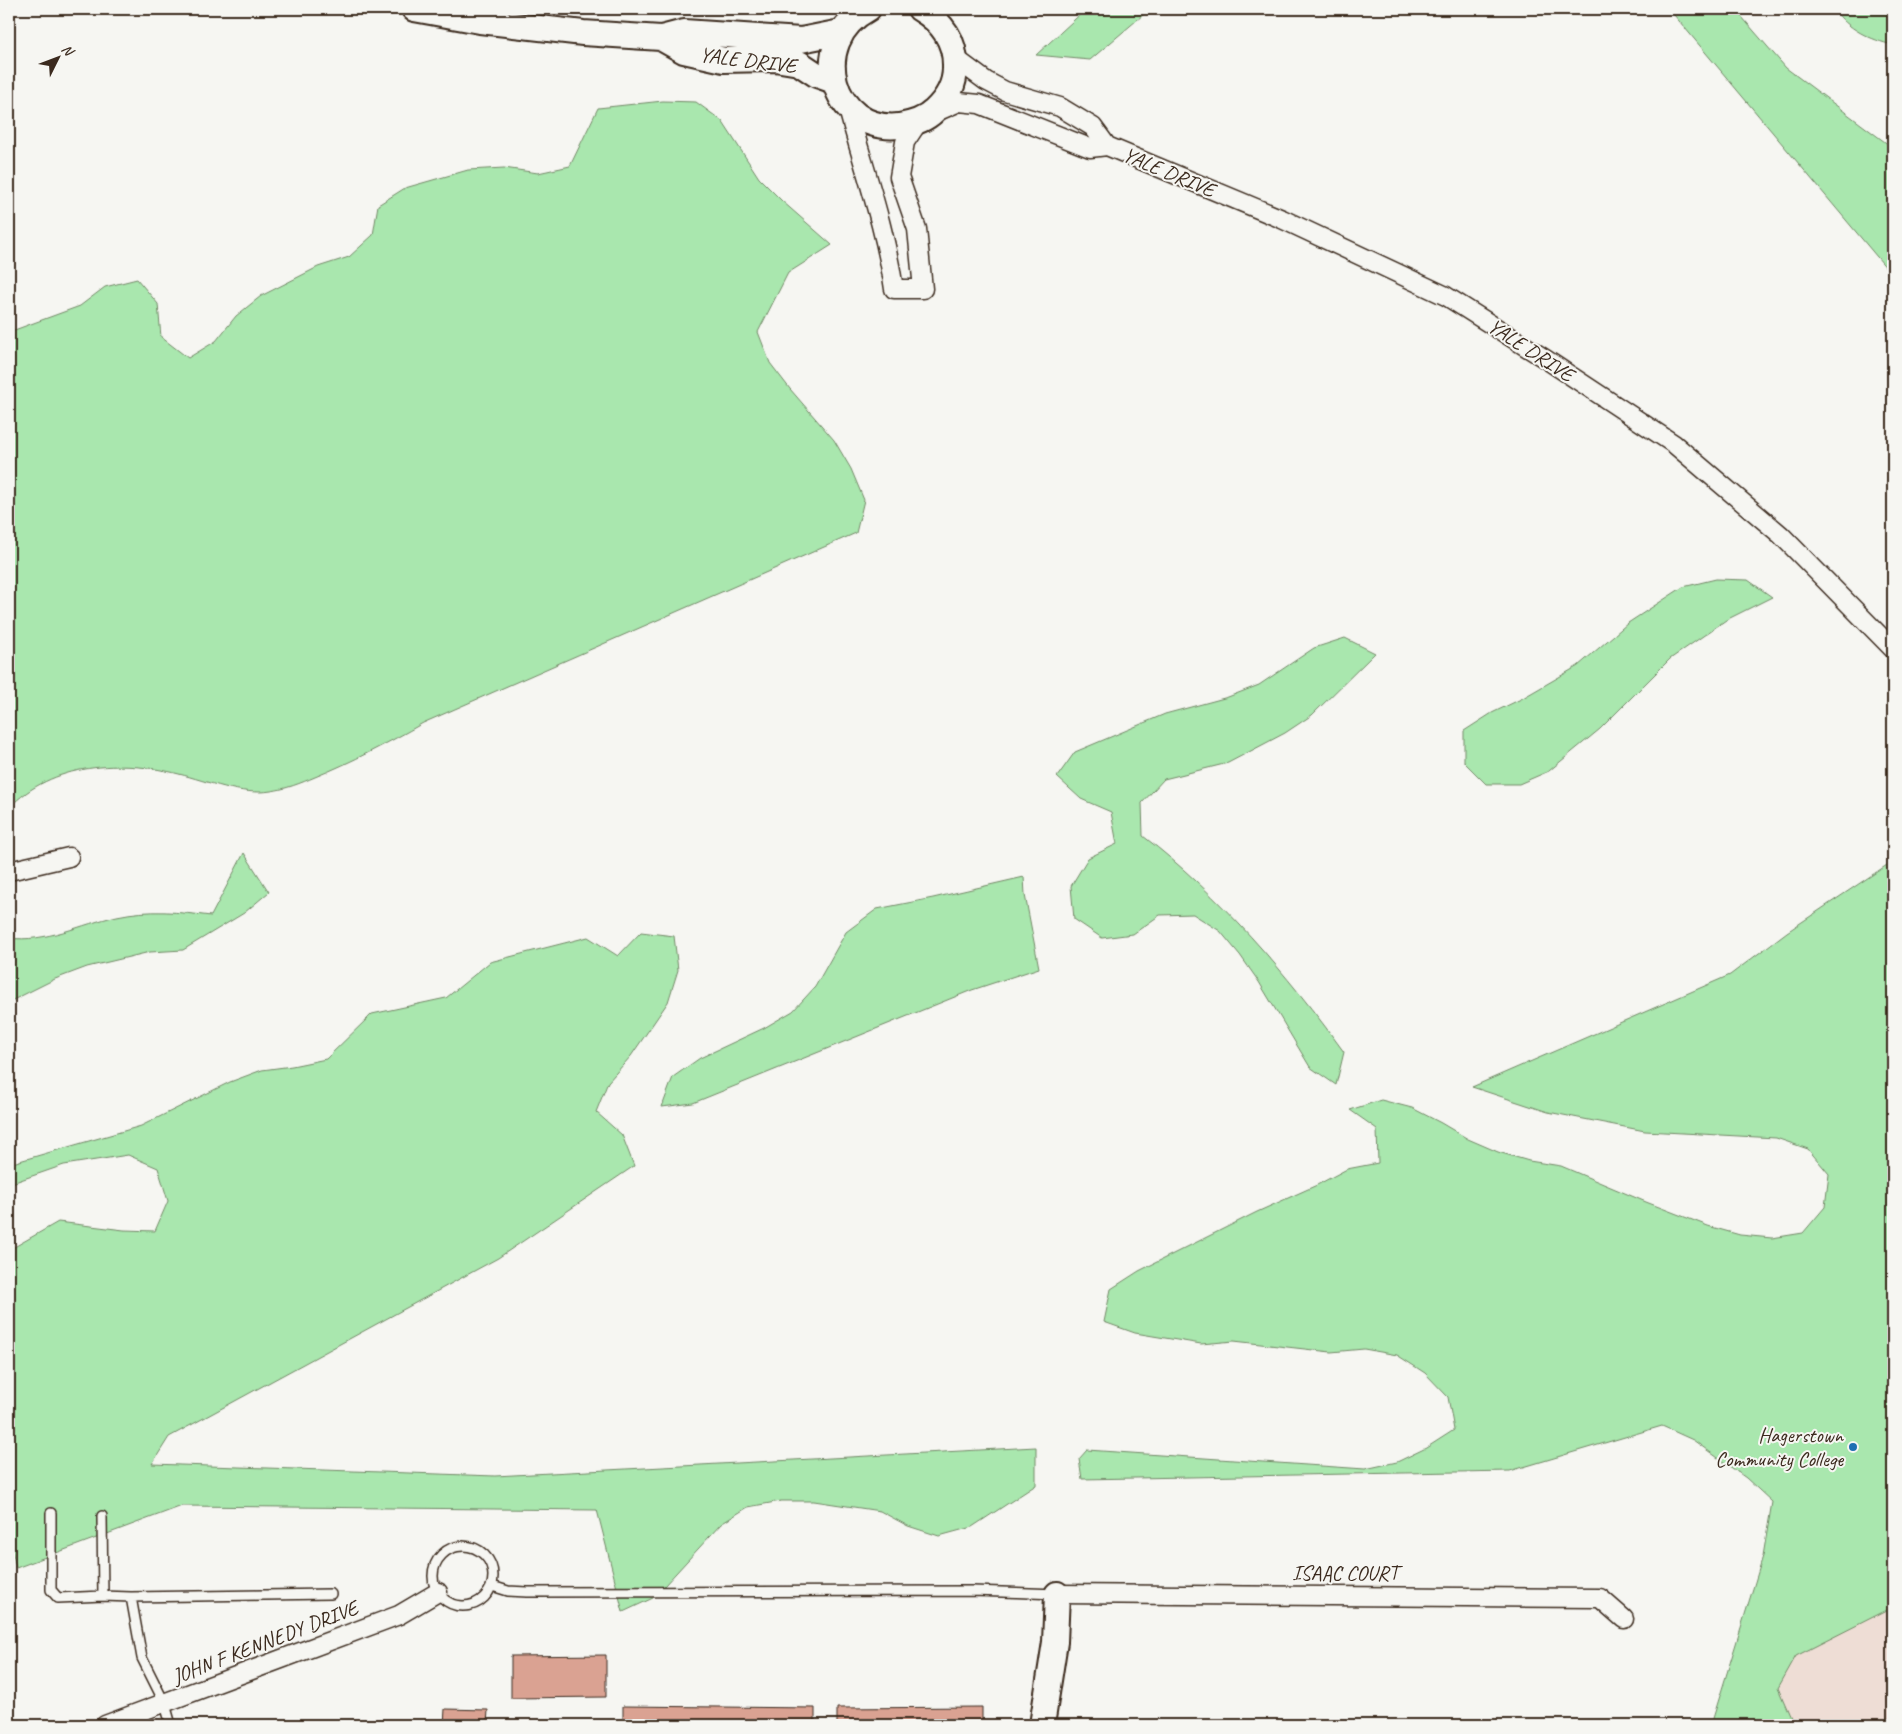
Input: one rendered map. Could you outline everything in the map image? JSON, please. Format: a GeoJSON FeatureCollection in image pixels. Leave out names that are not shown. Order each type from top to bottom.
{"type":"FeatureCollection","features":[{"type":"Feature","properties":{"kind":"street","name":"YALE DRIVE"},"geometry":{"type":"LineString","coordinates":[[414,9],[480,22],[583,33],[661,38],[684,32],[801,40],[841,32]]}},
{"type":"Feature","properties":{"kind":"street"},"geometry":{"type":"LineString","coordinates":[[862,10],[841,32],[836,44],[832,69],[839,93],[856,114],[880,125],[900,126],[925,117]]}},
{"type":"Feature","properties":{"kind":"street"},"geometry":{"type":"LineString","coordinates":[[847,104],[877,206],[894,289],[923,289],[917,229],[899,177],[905,142],[925,117],[948,95],[955,71],[955,58],[947,34],[926,11]]}},
{"type":"Feature","properties":{"kind":"street","name":"YALE DRIVE"},"geometry":{"type":"LineString","coordinates":[[661,38],[684,51],[724,60],[768,59],[799,63],[817,75],[834,81]]}},
{"type":"Feature","properties":{"kind":"street","name":"YALE DRIVE"},"geometry":{"type":"LineString","coordinates":[[955,58],[986,82],[1005,91],[1032,97],[1060,107],[1092,127],[1107,146],[1282,219],[1446,296],[1674,444],[1781,535],[1893,649]]}},
{"type":"Feature","properties":{"kind":"street","name":"YALE DRIVE"},"geometry":{"type":"LineString","coordinates":[[925,117],[959,102],[979,104],[1090,148],[1107,146]]}},
{"type":"Feature","properties":{"kind":"street"},"geometry":{"type":"LineString","coordinates":[[9,871],[69,857]]}},
{"type":"Feature","properties":{"kind":"street","name":"JOHN F KENNEDY DRIVE"},"geometry":{"type":"LineString","coordinates":[[105,1725],[399,1615],[438,1592]]}},
{"type":"Feature","properties":{"kind":"street"},"geometry":{"type":"LineString","coordinates":[[1042,1725],[1055,1642],[1057,1594]]}},
{"type":"Feature","properties":{"kind":"street","name":"ISAAC COURT"},"geometry":{"type":"LineString","coordinates":[[1057,1594],[1600,1598],[1624,1619]]}},
{"type":"Feature","properties":{"kind":"lane"},"geometry":{"type":"LineString","coordinates":[[51,1513],[51,1590],[58,1598],[331,1594]]}},
{"type":"Feature","properties":{"kind":"lane"},"geometry":{"type":"LineString","coordinates":[[102,1516],[103,1596]]}},
{"type":"Feature","properties":{"kind":"lane"},"geometry":{"type":"LineString","coordinates":[[468,1546],[477,1549],[485,1555],[490,1563],[493,1573],[492,1586],[482,1599],[473,1604],[463,1606],[454,1604],[444,1600],[434,1584],[435,1564],[448,1549],[468,1546]]}},
{"type":"Feature","properties":{"kind":"lane"},"geometry":{"type":"LineString","coordinates":[[492,1586],[508,1591],[527,1592],[972,1591],[1057,1594]]}},
{"type":"Feature","properties":{"kind":"lane"},"geometry":{"type":"LineString","coordinates":[[131,1597],[142,1658],[165,1704],[171,1725]]}},
{"type":"Feature","properties":{"kind":"shaded area","name":"Hagerstown Community College"},"geometry":{"type":"Polygon","coordinates":[[[1893,1169],[1893,1725],[1734,1725],[1893,1169]]]}},
{"type":"Feature","properties":{"kind":"green space"},"geometry":{"type":"Polygon","coordinates":[[[1086,9],[1150,9],[1090,60],[1036,55],[1086,9]]]}},
{"type":"Feature","properties":{"kind":"green space"},"geometry":{"type":"Polygon","coordinates":[[[1669,9],[1735,9],[1786,68],[1893,148],[1893,276],[1669,9]]]}},
{"type":"Feature","properties":{"kind":"green space"},"geometry":{"type":"Polygon","coordinates":[[[1834,9],[1893,9],[1893,45],[1860,33],[1839,16],[1834,9]]]}},
{"type":"Feature","properties":{"kind":"green space"},"geometry":{"type":"Polygon","coordinates":[[[663,101],[696,102],[722,121],[759,178],[832,245],[788,273],[758,332],[770,363],[834,440],[851,469],[864,500],[856,533],[423,723],[356,759],[293,786],[260,792],[237,790],[157,769],[111,766],[88,768],[45,782],[26,793],[9,808],[9,332],[80,306],[105,287],[137,279],[158,304],[161,337],[188,358],[216,341],[236,316],[261,296],[318,267],[349,257],[373,235],[378,205],[405,188],[468,170],[504,168],[538,173],[570,166],[598,108],[663,101]]]}},
{"type":"Feature","properties":{"kind":"green space"},"geometry":{"type":"Polygon","coordinates":[[[1716,579],[1748,580],[1772,597],[1726,620],[1670,659],[1600,729],[1549,771],[1519,784],[1486,784],[1464,762],[1464,731],[1492,713],[1521,699],[1578,666],[1628,623],[1683,587],[1716,579]]]}},
{"type":"Feature","properties":{"kind":"green space"},"geometry":{"type":"Polygon","coordinates":[[[1345,638],[1375,653],[1312,715],[1285,733],[1228,763],[1164,779],[1142,803],[1143,836],[1199,883],[1251,937],[1300,994],[1344,1052],[1336,1085],[1310,1067],[1259,982],[1220,931],[1193,914],[1160,915],[1133,934],[1102,938],[1074,919],[1071,886],[1088,858],[1117,844],[1111,812],[1081,799],[1057,777],[1075,752],[1165,714],[1228,697],[1259,685],[1314,648],[1345,638]]]}},
{"type":"Feature","properties":{"kind":"green space"},"geometry":{"type":"Polygon","coordinates":[[[244,853],[269,892],[244,913],[183,950],[150,952],[87,967],[55,979],[9,1002],[9,938],[36,938],[104,919],[141,912],[176,912],[211,916],[244,853]]]}},
{"type":"Feature","properties":{"kind":"green space"},"geometry":{"type":"Polygon","coordinates":[[[1893,861],[1893,1607],[1796,1656],[1778,1688],[1794,1725],[1711,1725],[1763,1556],[1772,1502],[1746,1478],[1693,1440],[1662,1426],[1510,1471],[1082,1479],[1079,1459],[1087,1450],[1365,1469],[1397,1462],[1426,1448],[1454,1430],[1448,1397],[1425,1373],[1397,1355],[1364,1349],[1331,1352],[1234,1341],[1201,1344],[1135,1333],[1104,1322],[1111,1289],[1139,1271],[1347,1169],[1378,1163],[1377,1129],[1350,1110],[1381,1100],[1412,1108],[1468,1139],[1498,1152],[1529,1161],[1561,1166],[1708,1226],[1740,1235],[1772,1238],[1803,1233],[1825,1207],[1829,1174],[1808,1149],[1776,1138],[1645,1131],[1548,1112],[1472,1087],[1730,975],[1787,932],[1893,861]]]}},
{"type":"Feature","properties":{"kind":"green space"},"geometry":{"type":"Polygon","coordinates":[[[1024,877],[1025,895],[1039,968],[972,990],[693,1103],[662,1107],[673,1077],[700,1058],[764,1028],[793,1011],[815,987],[846,932],[877,909],[1024,877]]]}},
{"type":"Feature","properties":{"kind":"green space"},"geometry":{"type":"Polygon","coordinates":[[[641,932],[674,936],[678,970],[668,1002],[631,1056],[608,1082],[596,1112],[622,1135],[634,1166],[498,1258],[169,1437],[152,1464],[495,1476],[1036,1447],[1036,1485],[972,1527],[939,1536],[908,1526],[880,1511],[814,1501],[781,1501],[748,1507],[721,1524],[653,1598],[623,1612],[597,1510],[182,1506],[16,1568],[9,1534],[9,1250],[58,1222],[124,1230],[155,1231],[168,1201],[158,1168],[128,1155],[64,1165],[9,1184],[9,1164],[141,1126],[230,1082],[262,1070],[326,1059],[372,1014],[446,998],[490,962],[588,937],[618,956],[641,932]]]}},
{"type":"Feature","properties":{"kind":"building"},"geometry":{"type":"Polygon","coordinates":[[[606,1655],[606,1697],[511,1698],[511,1656],[606,1655]]]}},
{"type":"Feature","properties":{"kind":"building"},"geometry":{"type":"Polygon","coordinates":[[[623,1706],[815,1708],[815,1725],[623,1725],[623,1706]]]}},
{"type":"Feature","properties":{"kind":"building"},"geometry":{"type":"Polygon","coordinates":[[[982,1707],[982,1725],[837,1725],[837,1708],[982,1707]]]}},
{"type":"Feature","properties":{"kind":"building"},"geometry":{"type":"Polygon","coordinates":[[[445,1709],[488,1710],[487,1725],[444,1725],[445,1709]]]}},
{"type":"Feature","properties":{"kind":"place","name":"Hagerstown Community College"},"geometry":{"type":"Point","coordinates":[1853,1447]}}]}
